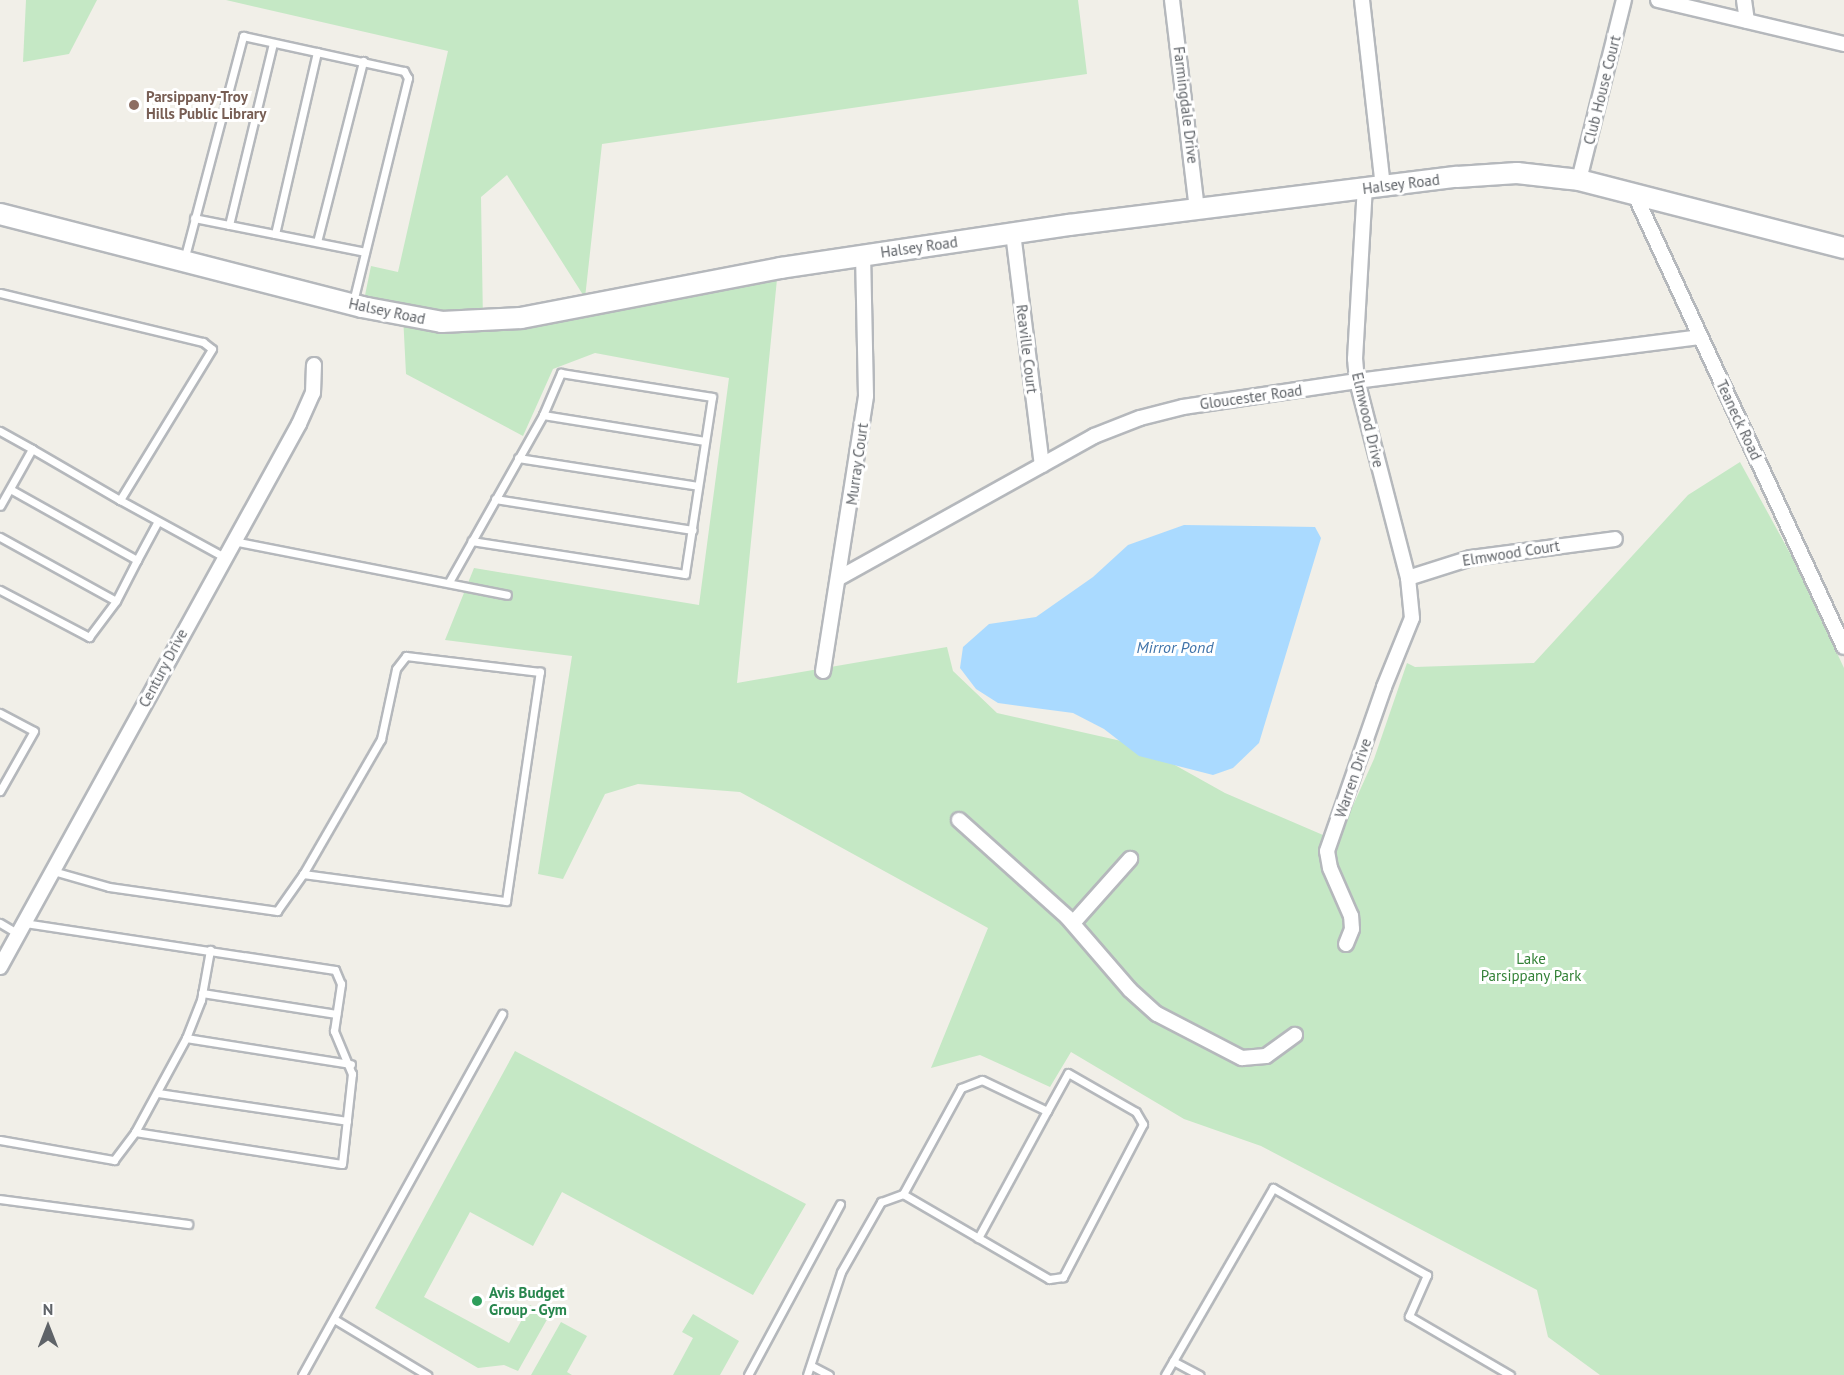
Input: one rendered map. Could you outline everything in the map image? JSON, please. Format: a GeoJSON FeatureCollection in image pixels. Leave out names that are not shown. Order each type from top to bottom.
{"type":"FeatureCollection","features":[{"type":"Feature","properties":{"kind":"street","name":"Farmingdale Drive"},"geometry":{"type":"LineString","coordinates":[[1172,0],[1197,210]]}},
{"type":"Feature","properties":{"kind":"street","name":"Elmwood Drive"},"geometry":{"type":"LineString","coordinates":[[1362,0],[1374,187],[1355,359],[1357,381],[1408,578],[1412,612]]}},
{"type":"Feature","properties":{"kind":"street","name":"Club House Court"},"geometry":{"type":"LineString","coordinates":[[1579,180],[1624,0]]}},
{"type":"Feature","properties":{"kind":"street"},"geometry":{"type":"LineString","coordinates":[[1658,0],[1844,44]]}},
{"type":"Feature","properties":{"kind":"street"},"geometry":{"type":"LineString","coordinates":[[1744,0],[1748,21]]}},
{"type":"Feature","properties":{"kind":"street","name":"Halsey Road"},"geometry":{"type":"LineString","coordinates":[[0,214],[412,319],[483,322],[572,310],[713,280],[1013,233],[1374,187],[1516,173],[1579,180],[1844,248]]}},
{"type":"Feature","properties":{"kind":"street","name":"Teaneck Road"},"geometry":{"type":"LineString","coordinates":[[1634,193],[1844,647]]}},
{"type":"Feature","properties":{"kind":"street","name":"Reaville Court"},"geometry":{"type":"LineString","coordinates":[[1013,233],[1042,465]]}},
{"type":"Feature","properties":{"kind":"street","name":"Murray Court"},"geometry":{"type":"LineString","coordinates":[[823,671],[866,396],[863,255]]}},
{"type":"Feature","properties":{"kind":"street","name":"Gloucester Road"},"geometry":{"type":"LineString","coordinates":[[839,578],[1094,436],[1140,418],[1183,407],[1357,381],[1700,337]]}},
{"type":"Feature","properties":{"kind":"street","name":"Century Drive"},"geometry":{"type":"LineString","coordinates":[[0,967],[299,424],[313,393],[314,365]]}},
{"type":"Feature","properties":{"kind":"street","name":"Elmwood Court"},"geometry":{"type":"LineString","coordinates":[[1408,578],[1471,558],[1615,539]]}},
{"type":"Feature","properties":{"kind":"street","name":"Warren Drive"},"geometry":{"type":"LineString","coordinates":[[1346,944],[1352,929],[1351,916],[1330,868],[1327,851],[1412,612]]}},
{"type":"Feature","properties":{"kind":"street"},"geometry":{"type":"LineString","coordinates":[[959,820],[1073,923],[1130,990],[1157,1014],[1208,1043],[1242,1058],[1255,1058],[1279,1050],[1295,1035]]}},
{"type":"Feature","properties":{"kind":"street"},"geometry":{"type":"LineString","coordinates":[[1073,923],[1130,859]]}},
{"type":"Feature","properties":{"kind":"lane"},"geometry":{"type":"LineString","coordinates":[[184,260],[239,41],[249,36],[363,61],[408,75],[352,304]]}},
{"type":"Feature","properties":{"kind":"lane"},"geometry":{"type":"LineString","coordinates":[[229,225],[273,43]]}},
{"type":"Feature","properties":{"kind":"lane"},"geometry":{"type":"LineString","coordinates":[[275,234],[317,52]]}},
{"type":"Feature","properties":{"kind":"lane"},"geometry":{"type":"LineString","coordinates":[[317,242],[363,61]]}},
{"type":"Feature","properties":{"kind":"lane"},"geometry":{"type":"LineString","coordinates":[[194,218],[365,252]]}},
{"type":"Feature","properties":{"kind":"lane"},"geometry":{"type":"LineString","coordinates":[[0,293],[203,342],[212,349],[120,500]]}},
{"type":"Feature","properties":{"kind":"lane"},"geometry":{"type":"LineString","coordinates":[[449,582],[518,458],[543,415],[561,374],[712,397],[685,574],[472,541]]}},
{"type":"Feature","properties":{"kind":"lane"},"geometry":{"type":"LineString","coordinates":[[543,415],[705,441]]}},
{"type":"Feature","properties":{"kind":"lane"},"geometry":{"type":"LineString","coordinates":[[0,431],[224,557]]}},
{"type":"Feature","properties":{"kind":"lane"},"geometry":{"type":"LineString","coordinates":[[0,506],[32,449]]}},
{"type":"Feature","properties":{"kind":"lane"},"geometry":{"type":"LineString","coordinates":[[518,458],[698,486]]}},
{"type":"Feature","properties":{"kind":"lane"},"geometry":{"type":"LineString","coordinates":[[10,489],[137,560]]}},
{"type":"Feature","properties":{"kind":"lane"},"geometry":{"type":"LineString","coordinates":[[495,500],[693,530]]}},
{"type":"Feature","properties":{"kind":"lane"},"geometry":{"type":"LineString","coordinates":[[0,590],[84,638],[94,633],[116,601],[158,521]]}},
{"type":"Feature","properties":{"kind":"lane"},"geometry":{"type":"LineString","coordinates":[[0,537],[116,601]]}},
{"type":"Feature","properties":{"kind":"lane"},"geometry":{"type":"LineString","coordinates":[[233,541],[507,595]]}},
{"type":"Feature","properties":{"kind":"lane"},"geometry":{"type":"LineString","coordinates":[[53,871],[109,887],[277,911],[303,874],[381,739],[396,669],[406,656],[540,672],[506,901],[303,874]]}},
{"type":"Feature","properties":{"kind":"lane"},"geometry":{"type":"LineString","coordinates":[[0,713],[34,731],[0,791]]}},
{"type":"Feature","properties":{"kind":"lane"},"geometry":{"type":"LineString","coordinates":[[0,923],[21,928],[210,950],[335,970],[341,984],[336,1014],[337,1045],[351,1064],[342,1164],[135,1132]]}},
{"type":"Feature","properties":{"kind":"lane"},"geometry":{"type":"LineString","coordinates":[[0,1140],[114,1160],[135,1132],[186,1038],[202,993],[210,950]]}},
{"type":"Feature","properties":{"kind":"lane"},"geometry":{"type":"LineString","coordinates":[[202,993],[336,1014]]}},
{"type":"Feature","properties":{"kind":"lane"},"geometry":{"type":"LineString","coordinates":[[302,1375],[502,1014]]}},
{"type":"Feature","properties":{"kind":"lane"},"geometry":{"type":"LineString","coordinates":[[186,1038],[351,1064]]}},
{"type":"Feature","properties":{"kind":"lane"},"geometry":{"type":"LineString","coordinates":[[903,1194],[978,1238],[1049,1279],[1063,1277],[1143,1124],[1136,1112],[1068,1074],[978,1238]]}},
{"type":"Feature","properties":{"kind":"lane"},"geometry":{"type":"LineString","coordinates":[[807,1375],[812,1366],[841,1272],[881,1202],[903,1194],[961,1088],[982,1080],[1047,1111]]}},
{"type":"Feature","properties":{"kind":"lane"},"geometry":{"type":"LineString","coordinates":[[158,1093],[347,1121]]}},
{"type":"Feature","properties":{"kind":"lane"},"geometry":{"type":"LineString","coordinates":[[1165,1375],[1273,1188],[1427,1275],[1409,1316],[1510,1375]]}},
{"type":"Feature","properties":{"kind":"lane"},"geometry":{"type":"LineString","coordinates":[[0,1199],[188,1224]]}},
{"type":"Feature","properties":{"kind":"lane"},"geometry":{"type":"LineString","coordinates":[[747,1375],[840,1204]]}},
{"type":"Feature","properties":{"kind":"lane"},"geometry":{"type":"LineString","coordinates":[[334,1319],[427,1375]]}},
{"type":"Feature","properties":{"kind":"lane"},"geometry":{"type":"LineString","coordinates":[[1173,1361],[1198,1375]]}},
{"type":"Feature","properties":{"kind":"lane"},"geometry":{"type":"LineString","coordinates":[[812,1366],[830,1375]]}},
{"type":"Feature","properties":{"kind":"green space"},"geometry":{"type":"Polygon","coordinates":[[[26,0],[97,0],[69,54],[23,62],[26,0]]]}},
{"type":"Feature","properties":{"kind":"green space","name":"Lake Parsippany Park"},"geometry":{"type":"Polygon","coordinates":[[[226,0],[1078,0],[1087,74],[602,144],[585,298],[507,175],[481,197],[483,322],[778,269],[737,683],[947,647],[953,671],[997,713],[1139,745],[1225,793],[1337,841],[1374,759],[1407,663],[1415,667],[1534,663],[1688,495],[1740,462],[1791,555],[1844,668],[1844,1375],[1600,1375],[1548,1337],[1537,1290],[1261,1146],[1184,1119],[1071,1052],[1050,1087],[980,1055],[931,1068],[988,928],[740,792],[638,784],[605,794],[563,879],[538,874],[572,656],[445,640],[474,568],[699,605],[729,378],[595,353],[553,369],[523,436],[406,374],[403,315],[363,305],[371,266],[398,272],[448,51],[226,0]]]}},
{"type":"Feature","properties":{"kind":"green space"},"geometry":{"type":"Polygon","coordinates":[[[515,1051],[806,1204],[753,1295],[562,1192],[533,1246],[470,1212],[424,1297],[509,1343],[530,1305],[549,1316],[518,1371],[504,1365],[478,1368],[375,1308],[515,1051]]]}},
{"type":"Feature","properties":{"kind":"green space"},"geometry":{"type":"Polygon","coordinates":[[[693,1314],[739,1341],[720,1375],[673,1375],[693,1338],[682,1332],[693,1314]]]}},
{"type":"Feature","properties":{"kind":"green space"},"geometry":{"type":"Polygon","coordinates":[[[561,1322],[587,1336],[567,1372],[572,1375],[531,1375],[561,1322]]]}},
{"type":"Feature","properties":{"kind":"water","name":"Mirror Pond"},"geometry":{"type":"Polygon","coordinates":[[[1184,525],[1315,527],[1321,538],[1259,743],[1233,768],[1213,775],[1139,756],[1104,729],[1073,713],[998,703],[976,689],[960,668],[963,647],[989,624],[1036,617],[1093,577],[1128,545],[1184,525]]]}},
{"type":"Feature","properties":{"kind":"place","name":"Parsippany-Troy Hills Public Library"},"geometry":{"type":"Point","coordinates":[134,105]}},
{"type":"Feature","properties":{"kind":"place","name":"Avis Budget Group - Gym"},"geometry":{"type":"Point","coordinates":[477,1301]}}]}
